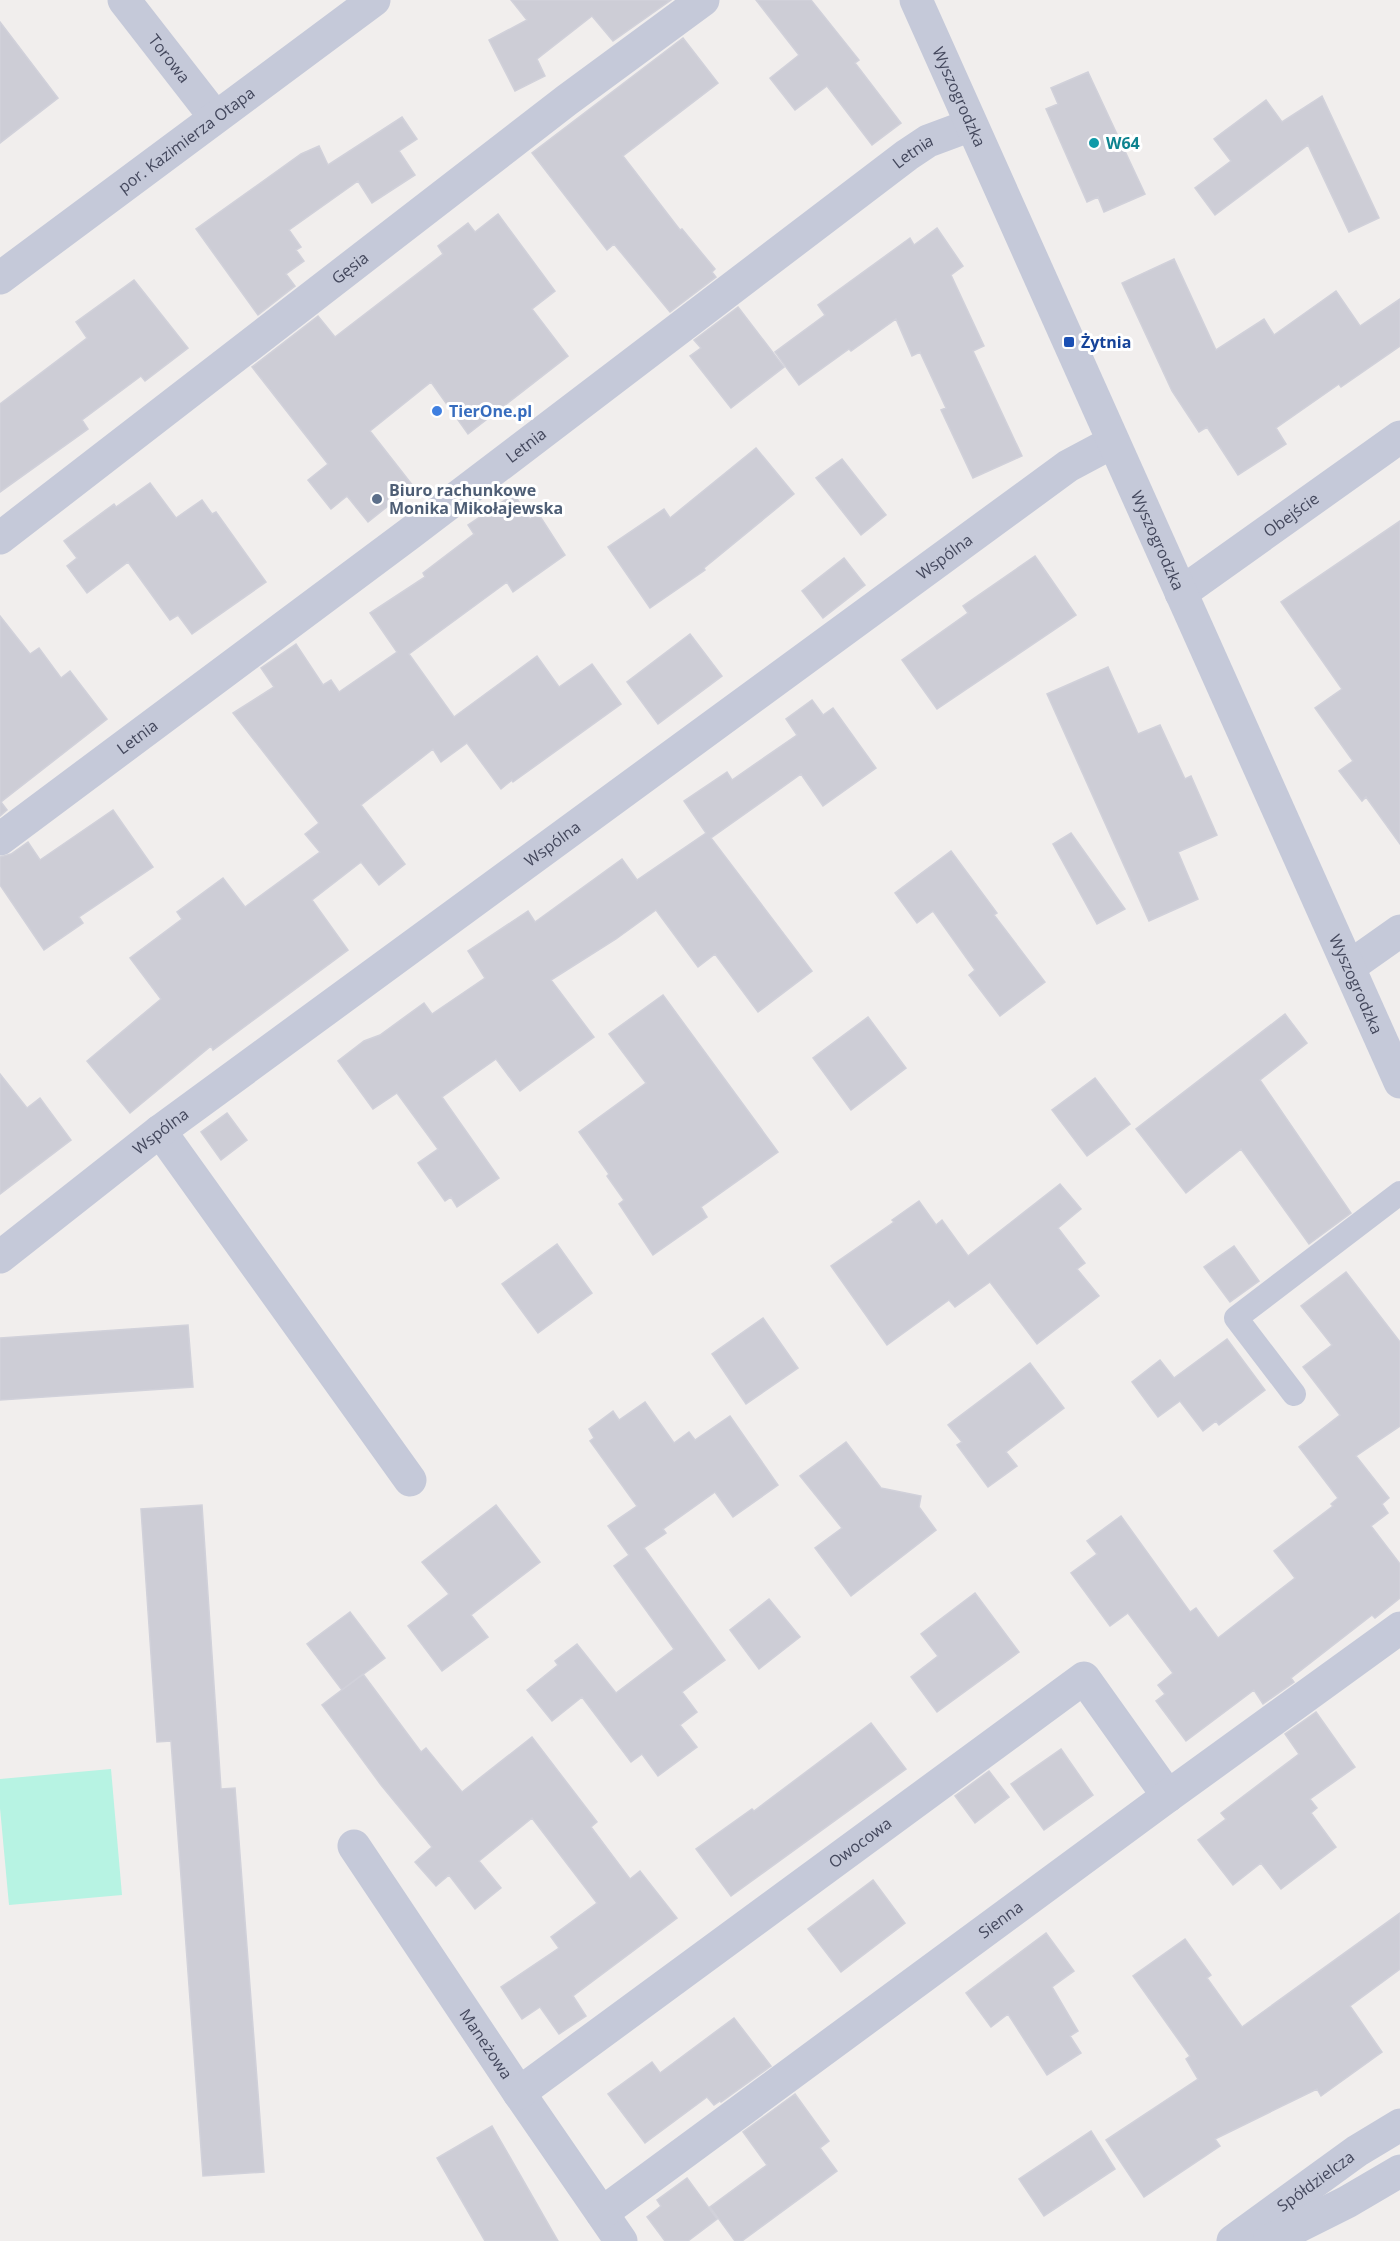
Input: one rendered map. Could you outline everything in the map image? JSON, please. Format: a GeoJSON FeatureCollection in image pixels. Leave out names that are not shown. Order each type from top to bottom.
{"type":"FeatureCollection","features":[{"type":"Feature","properties":{"kind":"street","name":"Torowa"},"geometry":{"type":"LineString","coordinates":[[124,0],[215,117]]}},
{"type":"Feature","properties":{"kind":"street","name":"por. Kazimierza Otapa"},"geometry":{"type":"LineString","coordinates":[[0,278],[374,0]]}},
{"type":"Feature","properties":{"kind":"street","name":"Gęsia"},"geometry":{"type":"LineString","coordinates":[[0,538],[567,100],[703,0]]}},
{"type":"Feature","properties":{"kind":"street","name":"Wyszogrodzka"},"geometry":{"type":"LineString","coordinates":[[915,0],[1400,1082]]}},
{"type":"Feature","properties":{"kind":"street","name":"Letnia"},"geometry":{"type":"LineString","coordinates":[[0,839],[399,541],[915,149],[971,125]]}},
{"type":"Feature","properties":{"kind":"street","name":"Obejście"},"geometry":{"type":"LineString","coordinates":[[1181,594],[1400,437]]}},
{"type":"Feature","properties":{"kind":"street","name":"Wspólna"},"geometry":{"type":"LineString","coordinates":[[0,1257],[160,1131],[1058,473],[1113,442]]}},
{"type":"Feature","properties":{"kind":"street"},"geometry":{"type":"LineString","coordinates":[[1349,967],[1400,931]]}},
{"type":"Feature","properties":{"kind":"street"},"geometry":{"type":"LineString","coordinates":[[160,1131],[410,1480]]}},
{"type":"Feature","properties":{"kind":"street","name":"Sienna"},"geometry":{"type":"LineString","coordinates":[[602,2213],[1400,1628]]}},
{"type":"Feature","properties":{"kind":"street","name":"Owocowa"},"geometry":{"type":"LineString","coordinates":[[519,2093],[1084,1678],[1168,1796]]}},
{"type":"Feature","properties":{"kind":"street","name":"Maneżowa"},"geometry":{"type":"LineString","coordinates":[[354,1846],[621,2241]]}},
{"type":"Feature","properties":{"kind":"street","name":"Spółdzielcza"},"geometry":{"type":"LineString","coordinates":[[1233,2241],[1357,2151],[1400,2125]]}},
{"type":"Feature","properties":{"kind":"street","name":"Spółdzielcza"},"geometry":{"type":"LineString","coordinates":[[1269,2241],[1347,2202],[1400,2171]]}},
{"type":"Feature","properties":{"kind":"lane"},"geometry":{"type":"LineString","coordinates":[[1294,1394],[1236,1318],[1400,1193]]}},
{"type":"Feature","properties":{"kind":"green space"},"geometry":{"type":"Polygon","coordinates":[[[111,1769],[122,1895],[9,1905],[0,1808],[0,1779],[111,1769]]]}},
{"type":"Feature","properties":{"kind":"building"},"geometry":{"type":"Polygon","coordinates":[[[511,0],[671,0],[613,41],[592,16],[537,59],[545,76],[515,91],[489,40],[527,20],[511,0]]]}},
{"type":"Feature","properties":{"kind":"building"},"geometry":{"type":"Polygon","coordinates":[[[756,0],[811,0],[859,60],[855,63],[901,123],[872,145],[827,86],[795,110],[770,78],[799,55],[756,0]]]}},
{"type":"Feature","properties":{"kind":"building"},"geometry":{"type":"Polygon","coordinates":[[[0,22],[58,98],[0,143],[0,22]]]}},
{"type":"Feature","properties":{"kind":"building"},"geometry":{"type":"Polygon","coordinates":[[[683,38],[718,83],[623,156],[680,230],[682,229],[715,269],[712,272],[716,277],[670,312],[614,244],[607,250],[532,153],[683,38]]]}},
{"type":"Feature","properties":{"kind":"building","name":"W64"},"geometry":{"type":"Polygon","coordinates":[[[1088,72],[1145,194],[1104,212],[1098,197],[1087,202],[1046,109],[1058,104],[1051,88],[1088,72]]]}},
{"type":"Feature","properties":{"kind":"building"},"geometry":{"type":"Polygon","coordinates":[[[1322,96],[1379,218],[1349,232],[1308,145],[1215,215],[1195,188],[1231,161],[1214,139],[1266,100],[1282,122],[1322,96]]]}},
{"type":"Feature","properties":{"kind":"building"},"geometry":{"type":"Polygon","coordinates":[[[402,117],[417,139],[399,151],[415,175],[372,203],[358,181],[289,230],[301,247],[296,250],[304,261],[286,274],[295,286],[258,315],[196,229],[301,154],[319,146],[328,165],[402,117]]]}},
{"type":"Feature","properties":{"kind":"building"},"geometry":{"type":"Polygon","coordinates":[[[498,214],[555,291],[532,309],[568,356],[468,434],[431,382],[370,431],[413,486],[368,522],[347,496],[331,509],[308,480],[328,464],[252,367],[318,316],[335,337],[443,254],[438,246],[468,223],[475,232],[498,214]]]}},
{"type":"Feature","properties":{"kind":"building"},"geometry":{"type":"Polygon","coordinates":[[[937,228],[963,266],[951,275],[984,346],[973,351],[1022,456],[973,478],[941,410],[946,408],[920,352],[912,356],[896,319],[799,385],[775,352],[825,315],[818,305],[910,238],[914,245],[937,228]]]}},
{"type":"Feature","properties":{"kind":"building"},"geometry":{"type":"Polygon","coordinates":[[[1174,259],[1216,350],[1264,319],[1274,335],[1336,291],[1360,326],[1400,299],[1400,346],[1341,387],[1339,384],[1276,428],[1286,444],[1238,475],[1207,427],[1199,432],[1172,391],[1122,283],[1174,259]]]}},
{"type":"Feature","properties":{"kind":"building"},"geometry":{"type":"Polygon","coordinates":[[[134,280],[188,348],[145,381],[141,376],[82,420],[88,429],[0,492],[0,404],[87,338],[76,322],[134,280]]]}},
{"type":"Feature","properties":{"kind":"building"},"geometry":{"type":"Polygon","coordinates":[[[738,307],[784,367],[731,408],[690,356],[701,348],[694,340],[738,307]]]}},
{"type":"Feature","properties":{"kind":"building"},"geometry":{"type":"Polygon","coordinates":[[[756,448],[794,494],[704,568],[705,570],[650,608],[608,547],[664,509],[670,518],[756,448]]]}},
{"type":"Feature","properties":{"kind":"building"},"geometry":{"type":"Polygon","coordinates":[[[842,459],[886,515],[861,535],[816,478],[842,459]]]}},
{"type":"Feature","properties":{"kind":"building"},"geometry":{"type":"Polygon","coordinates":[[[150,483],[176,518],[202,500],[212,514],[216,512],[266,582],[192,634],[178,615],[170,620],[128,562],[87,593],[67,566],[77,558],[64,541],[114,504],[116,507],[150,483]]]}},
{"type":"Feature","properties":{"kind":"building"},"geometry":{"type":"Polygon","coordinates":[[[514,494],[530,519],[538,513],[565,555],[513,592],[507,582],[409,654],[454,717],[537,656],[559,687],[592,664],[621,704],[501,789],[467,743],[441,762],[433,749],[361,805],[405,864],[379,885],[361,862],[312,900],[348,950],[213,1050],[211,1046],[130,1113],[87,1061],[161,999],[130,958],[182,919],[177,912],[223,878],[245,907],[320,852],[305,834],[319,823],[233,713],[274,687],[261,668],[296,644],[323,685],[331,680],[339,692],[397,652],[370,613],[425,577],[423,573],[474,534],[468,525],[514,494]]]}},
{"type":"Feature","properties":{"kind":"building"},"geometry":{"type":"Polygon","coordinates":[[[1400,521],[1400,844],[1366,797],[1362,801],[1339,771],[1353,761],[1315,708],[1342,689],[1281,602],[1400,521]]]}},
{"type":"Feature","properties":{"kind":"building"},"geometry":{"type":"Polygon","coordinates":[[[1035,556],[1076,615],[937,709],[902,660],[968,613],[963,606],[1035,556]]]}},
{"type":"Feature","properties":{"kind":"building"},"geometry":{"type":"Polygon","coordinates":[[[844,558],[865,585],[823,618],[802,591],[844,558]]]}},
{"type":"Feature","properties":{"kind":"building"},"geometry":{"type":"Polygon","coordinates":[[[0,616],[30,654],[39,648],[61,678],[70,671],[107,719],[1,802],[7,810],[0,816],[0,616]]]}},
{"type":"Feature","properties":{"kind":"building"},"geometry":{"type":"Polygon","coordinates":[[[690,634],[722,676],[658,724],[627,682],[690,634]]]}},
{"type":"Feature","properties":{"kind":"building"},"geometry":{"type":"Polygon","coordinates":[[[1108,667],[1138,734],[1160,725],[1185,779],[1191,776],[1217,835],[1178,852],[1198,899],[1149,921],[1047,694],[1108,667]]]}},
{"type":"Feature","properties":{"kind":"building"},"geometry":{"type":"Polygon","coordinates":[[[812,700],[823,715],[833,708],[876,768],[823,806],[801,774],[711,838],[812,971],[758,1012],[715,954],[698,967],[656,910],[616,939],[551,980],[594,1037],[520,1091],[496,1059],[442,1097],[499,1178],[457,1207],[451,1197],[445,1201],[418,1163],[438,1149],[397,1093],[373,1109],[338,1061],[364,1041],[380,1035],[424,1003],[432,1014],[485,978],[468,951],[528,911],[535,922],[622,859],[637,880],[706,833],[684,801],[727,772],[732,780],[797,735],[786,719],[812,700]]]}},
{"type":"Feature","properties":{"kind":"building"},"geometry":{"type":"Polygon","coordinates":[[[113,810],[153,867],[79,917],[83,923],[44,950],[0,885],[0,857],[11,854],[28,842],[40,860],[113,810]]]}},
{"type":"Feature","properties":{"kind":"building"},"geometry":{"type":"Polygon","coordinates":[[[1071,833],[1125,909],[1097,924],[1053,844],[1071,833]]]}},
{"type":"Feature","properties":{"kind":"building"},"geometry":{"type":"Polygon","coordinates":[[[951,851],[997,913],[994,915],[1045,982],[1000,1016],[969,975],[975,970],[933,911],[917,923],[895,893],[951,851]]]}},
{"type":"Feature","properties":{"kind":"building"},"geometry":{"type":"Polygon","coordinates":[[[663,995],[778,1152],[701,1207],[707,1217],[653,1255],[619,1204],[624,1200],[607,1176],[609,1174],[579,1132],[646,1083],[609,1034],[663,995]]]}},
{"type":"Feature","properties":{"kind":"building"},"geometry":{"type":"Polygon","coordinates":[[[1285,1014],[1307,1043],[1260,1080],[1351,1213],[1309,1244],[1241,1149],[1186,1193],[1136,1129],[1285,1014]]]}},
{"type":"Feature","properties":{"kind":"building"},"geometry":{"type":"Polygon","coordinates":[[[868,1017],[906,1068],[851,1110],[813,1058],[868,1017]]]}},
{"type":"Feature","properties":{"kind":"building"},"geometry":{"type":"Polygon","coordinates":[[[0,1074],[27,1108],[40,1098],[71,1140],[0,1194],[0,1074]]]}},
{"type":"Feature","properties":{"kind":"building"},"geometry":{"type":"Polygon","coordinates":[[[1095,1078],[1130,1124],[1087,1156],[1052,1110],[1095,1078]]]}},
{"type":"Feature","properties":{"kind":"building"},"geometry":{"type":"Polygon","coordinates":[[[227,1113],[247,1140],[221,1160],[201,1132],[227,1113]]]}},
{"type":"Feature","properties":{"kind":"building"},"geometry":{"type":"Polygon","coordinates":[[[1060,1184],[1081,1209],[1058,1228],[1085,1263],[1077,1269],[1099,1296],[1037,1344],[990,1282],[955,1307],[949,1300],[887,1345],[831,1266],[894,1222],[892,1220],[919,1201],[936,1225],[942,1220],[968,1256],[1060,1184]]]}},
{"type":"Feature","properties":{"kind":"building"},"geometry":{"type":"Polygon","coordinates":[[[557,1244],[592,1293],[538,1333],[502,1284],[557,1244]]]}},
{"type":"Feature","properties":{"kind":"building"},"geometry":{"type":"Polygon","coordinates":[[[1234,1246],[1259,1281],[1230,1302],[1204,1267],[1234,1246]]]}},
{"type":"Feature","properties":{"kind":"building"},"geometry":{"type":"Polygon","coordinates":[[[1346,1272],[1400,1342],[1400,1426],[1356,1456],[1389,1498],[1382,1504],[1388,1513],[1371,1526],[1400,1564],[1400,1598],[1375,1618],[1372,1615],[1291,1678],[1294,1682],[1263,1704],[1254,1690],[1186,1741],[1156,1701],[1165,1694],[1158,1685],[1173,1673],[1128,1613],[1110,1626],[1071,1573],[1097,1554],[1087,1541],[1121,1516],[1190,1612],[1196,1608],[1218,1638],[1295,1578],[1274,1551],[1333,1506],[1331,1504],[1338,1498],[1299,1447],[1340,1415],[1303,1367],[1332,1345],[1301,1306],[1346,1272]]]}},
{"type":"Feature","properties":{"kind":"building"},"geometry":{"type":"Polygon","coordinates":[[[763,1318],[798,1368],[746,1404],[712,1354],[763,1318]]]}},
{"type":"Feature","properties":{"kind":"building"},"geometry":{"type":"Polygon","coordinates":[[[188,1325],[193,1387],[0,1400],[0,1338],[188,1325]]]}},
{"type":"Feature","properties":{"kind":"building"},"geometry":{"type":"Polygon","coordinates":[[[1227,1339],[1265,1390],[1219,1425],[1216,1421],[1203,1431],[1180,1401],[1158,1417],[1132,1382],[1160,1360],[1174,1378],[1227,1339]]]}},
{"type":"Feature","properties":{"kind":"building"},"geometry":{"type":"Polygon","coordinates":[[[1030,1363],[1064,1408],[1006,1452],[1017,1466],[988,1487],[957,1445],[962,1442],[948,1425],[1030,1363]]]}},
{"type":"Feature","properties":{"kind":"building"},"geometry":{"type":"Polygon","coordinates":[[[645,1402],[674,1443],[689,1432],[695,1440],[730,1416],[778,1485],[733,1517],[715,1492],[663,1529],[666,1533],[644,1548],[725,1660],[682,1692],[697,1712],[680,1725],[697,1747],[658,1776],[642,1754],[631,1762],[582,1697],[552,1721],[527,1690],[558,1665],[555,1661],[577,1644],[616,1693],[674,1649],[614,1566],[629,1555],[608,1526],[637,1506],[590,1441],[594,1438],[589,1429],[613,1411],[619,1420],[645,1402]]]}},
{"type":"Feature","properties":{"kind":"building"},"geometry":{"type":"Polygon","coordinates":[[[846,1442],[881,1488],[921,1496],[919,1507],[936,1530],[851,1596],[815,1548],[842,1528],[800,1476],[846,1442]]]}},
{"type":"Feature","properties":{"kind":"building"},"geometry":{"type":"Polygon","coordinates":[[[202,1505],[221,1789],[235,1788],[264,2172],[203,2176],[171,1741],[157,1742],[141,1509],[202,1505]]]}},
{"type":"Feature","properties":{"kind":"building"},"geometry":{"type":"Polygon","coordinates":[[[496,1505],[540,1562],[471,1615],[488,1637],[442,1671],[408,1626],[449,1594],[422,1562],[496,1505]]]}},
{"type":"Feature","properties":{"kind":"building"},"geometry":{"type":"Polygon","coordinates":[[[975,1593],[1019,1652],[937,1712],[911,1677],[938,1656],[921,1634],[975,1593]]]}},
{"type":"Feature","properties":{"kind":"building"},"geometry":{"type":"Polygon","coordinates":[[[769,1599],[800,1637],[759,1669],[730,1630],[769,1599]]]}},
{"type":"Feature","properties":{"kind":"building"},"geometry":{"type":"Polygon","coordinates":[[[350,1612],[385,1658],[342,1690],[307,1644],[350,1612]]]}},
{"type":"Feature","properties":{"kind":"building"},"geometry":{"type":"Polygon","coordinates":[[[363,1674],[421,1752],[426,1748],[462,1792],[532,1737],[597,1822],[591,1827],[630,1879],[640,1871],[677,1918],[573,1996],[586,2016],[559,2034],[540,2007],[522,2019],[501,1987],[559,1948],[551,1937],[597,1903],[532,1818],[479,1861],[501,1888],[475,1909],[449,1875],[436,1886],[415,1862],[432,1847],[381,1785],[322,1705],[363,1674]]]}},
{"type":"Feature","properties":{"kind":"building"},"geometry":{"type":"Polygon","coordinates":[[[1316,1712],[1355,1767],[1310,1799],[1317,1808],[1311,1813],[1336,1847],[1281,1889],[1261,1863],[1233,1885],[1198,1840],[1226,1819],[1221,1813],[1299,1754],[1285,1734],[1316,1712]]]}},
{"type":"Feature","properties":{"kind":"building"},"geometry":{"type":"Polygon","coordinates":[[[871,1723],[906,1769],[731,1896],[696,1849],[752,1809],[754,1811],[871,1723]]]}},
{"type":"Feature","properties":{"kind":"building"},"geometry":{"type":"Polygon","coordinates":[[[1061,1749],[1093,1795],[1044,1830],[1011,1784],[1061,1749]]]}},
{"type":"Feature","properties":{"kind":"building"},"geometry":{"type":"Polygon","coordinates":[[[989,1771],[1009,1797],[975,1823],[955,1796],[989,1771]]]}},
{"type":"Feature","properties":{"kind":"building"},"geometry":{"type":"Polygon","coordinates":[[[873,1880],[905,1923],[841,1972],[808,1929],[873,1880]]]}},
{"type":"Feature","properties":{"kind":"building"},"geometry":{"type":"Polygon","coordinates":[[[1400,1913],[1400,1969],[1350,2006],[1382,2052],[1321,2096],[1317,2089],[1215,2139],[1220,2146],[1144,2197],[1106,2140],[1198,2079],[1186,2059],[1190,2056],[1133,1976],[1185,1939],[1211,1975],[1207,1978],[1242,2027],[1400,1913]]]}},
{"type":"Feature","properties":{"kind":"building"},"geometry":{"type":"Polygon","coordinates":[[[1046,1933],[1074,1971],[1052,1987],[1078,2031],[1070,2036],[1081,2053],[1047,2075],[1008,2014],[991,2027],[966,1993],[1046,1933]]]}},
{"type":"Feature","properties":{"kind":"building"},"geometry":{"type":"Polygon","coordinates":[[[734,2018],[771,2066],[721,2102],[714,2105],[707,2097],[645,2143],[608,2094],[652,2062],[660,2073],[734,2018]]]}},
{"type":"Feature","properties":{"kind":"building"},"geometry":{"type":"Polygon","coordinates":[[[795,2094],[829,2141],[820,2148],[837,2171],[742,2241],[735,2241],[710,2207],[767,2165],[743,2132],[795,2094]]]}},
{"type":"Feature","properties":{"kind":"building"},"geometry":{"type":"Polygon","coordinates":[[[492,2126],[558,2241],[485,2241],[437,2158],[492,2126]]]}},
{"type":"Feature","properties":{"kind":"building"},"geometry":{"type":"Polygon","coordinates":[[[1091,2131],[1115,2169],[1044,2216],[1019,2179],[1091,2131]]]}},
{"type":"Feature","properties":{"kind":"building"},"geometry":{"type":"Polygon","coordinates":[[[687,2178],[717,2219],[688,2241],[665,2241],[647,2217],[661,2206],[657,2200],[687,2178]]]}},
{"type":"Feature","properties":{"kind":"place","name":"W64"},"geometry":{"type":"Point","coordinates":[1094,143]}},
{"type":"Feature","properties":{"kind":"place","name":"Żytnia"},"geometry":{"type":"Point","coordinates":[1069,342]}},
{"type":"Feature","properties":{"kind":"place","name":"TierOne.pl"},"geometry":{"type":"Point","coordinates":[437,411]}},
{"type":"Feature","properties":{"kind":"place","name":"Biuro rachunkowe Monika Mikołajewska"},"geometry":{"type":"Point","coordinates":[377,499]}}]}
